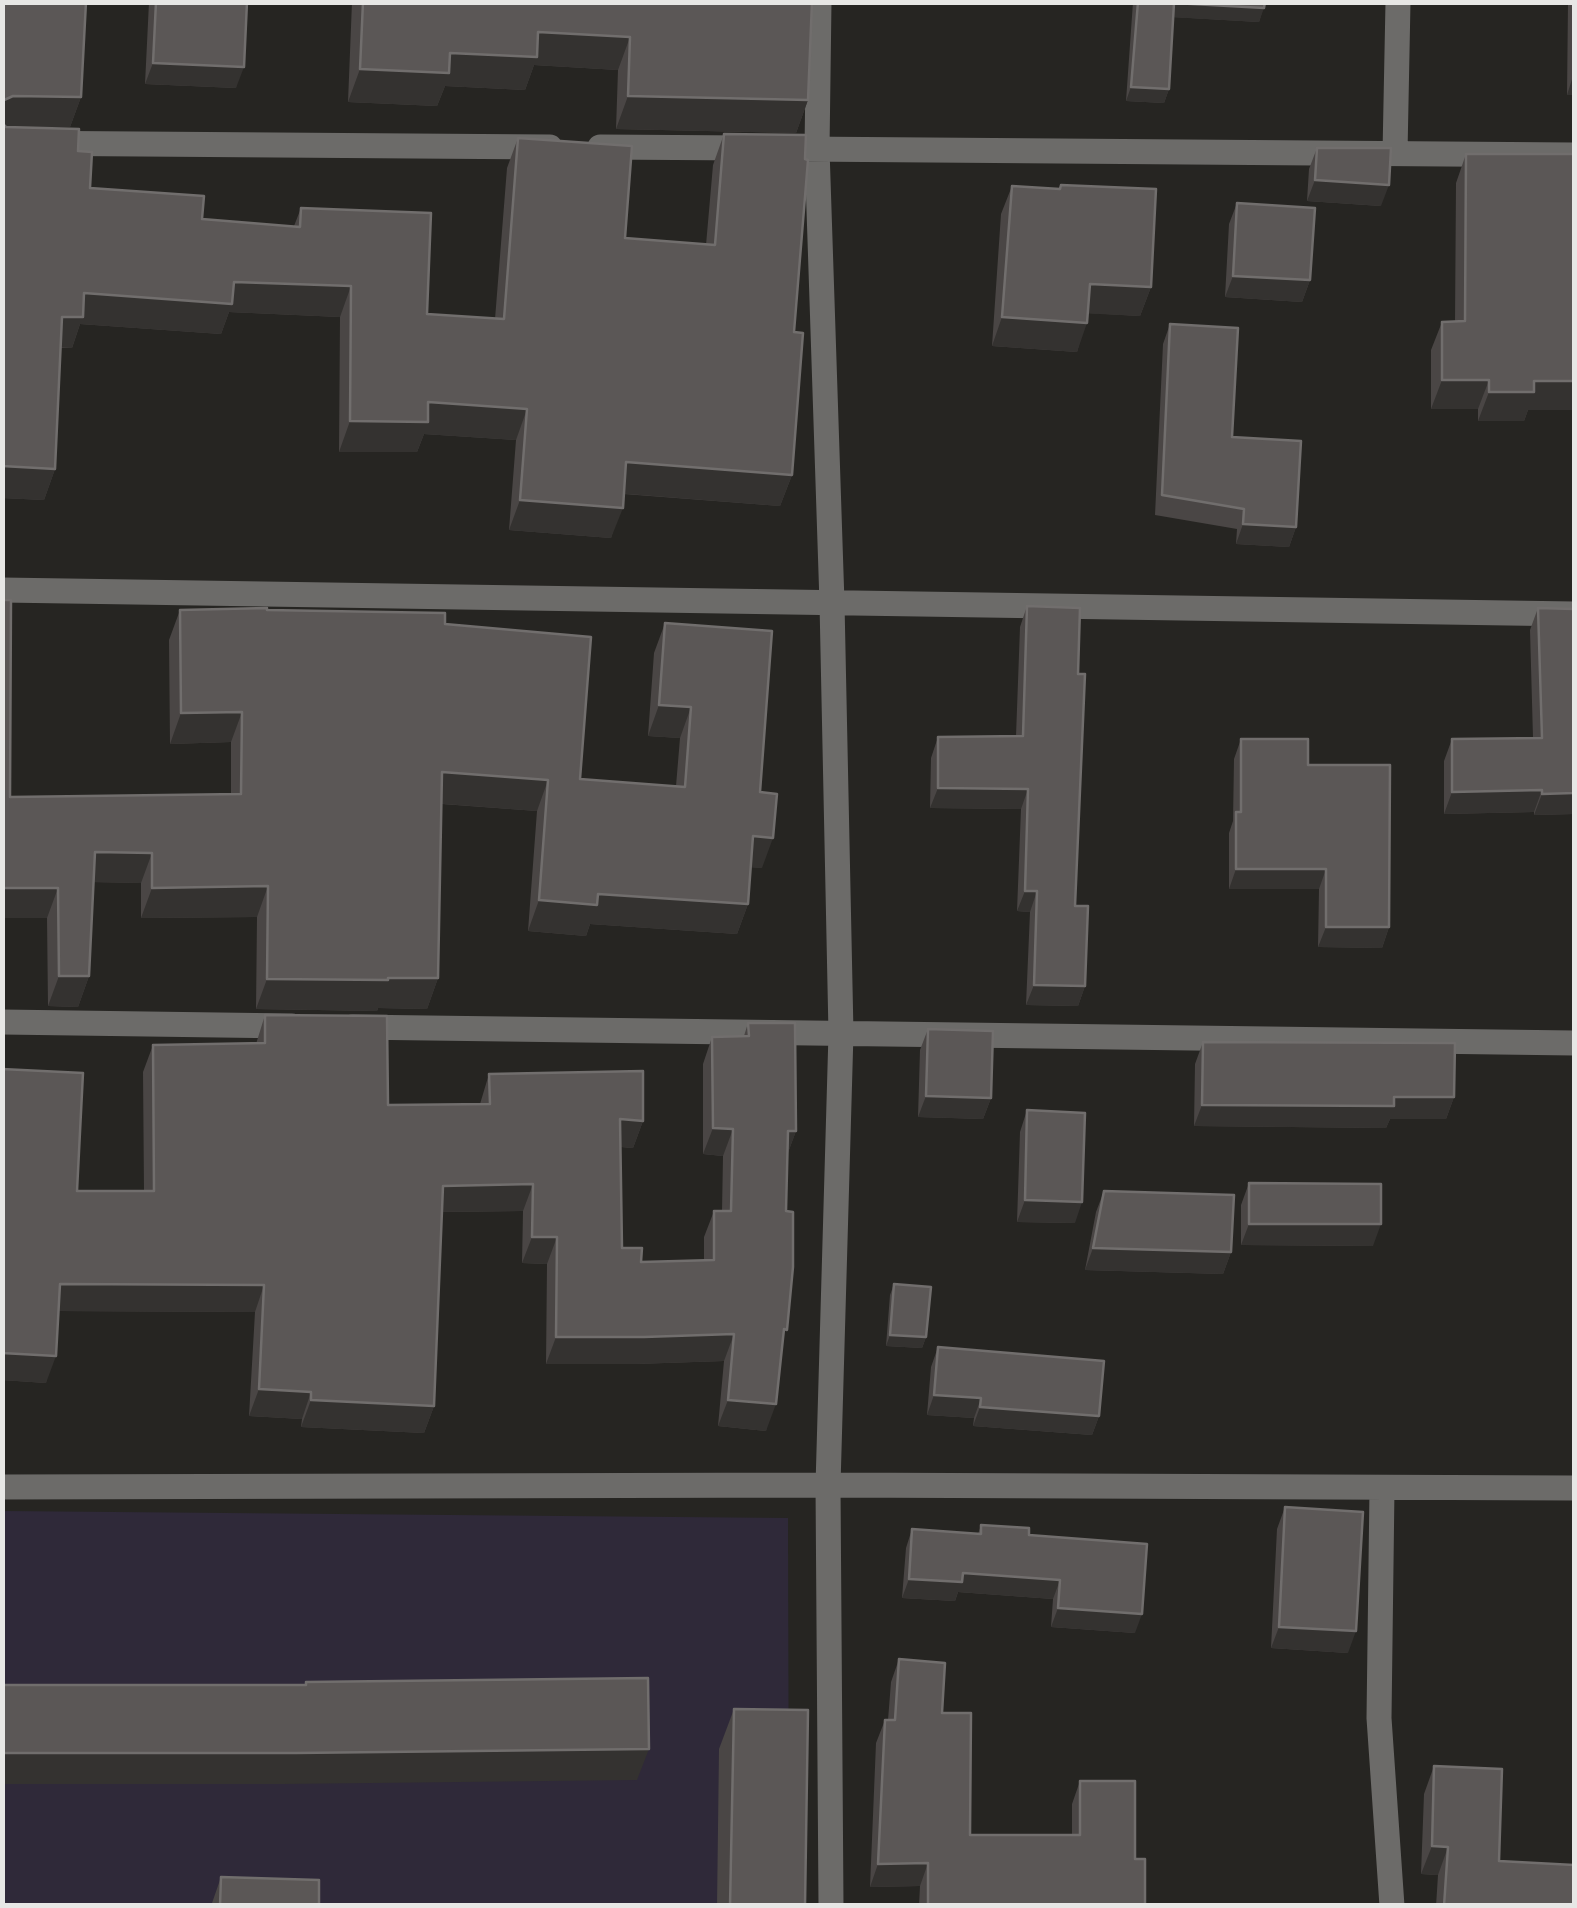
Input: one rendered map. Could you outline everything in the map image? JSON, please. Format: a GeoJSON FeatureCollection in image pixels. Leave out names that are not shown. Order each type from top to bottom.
{"type":"FeatureCollection","features":[{"type":"Feature","properties":{"kind":"street"},"geometry":{"type":"LineString","coordinates":[[819,2],[817,149],[832,603],[840,1034],[828,1485],[830,1906]]}},
{"type":"Feature","properties":{"kind":"street"},"geometry":{"type":"LineString","coordinates":[[1395,153],[1398,2]]}},
{"type":"Feature","properties":{"kind":"street"},"geometry":{"type":"LineString","coordinates":[[2,143],[1574,155]]}},
{"type":"Feature","properties":{"kind":"street"},"geometry":{"type":"LineString","coordinates":[[2,590],[1574,614]]}},
{"type":"Feature","properties":{"kind":"street"},"geometry":{"type":"LineString","coordinates":[[2,1022],[1574,1043]]}},
{"type":"Feature","properties":{"kind":"street"},"geometry":{"type":"LineString","coordinates":[[2,1488],[1574,1488]]}},
{"type":"Feature","properties":{"kind":"street"},"geometry":{"type":"LineString","coordinates":[[1382,1488],[1379,1718],[1392,1906]]}},
{"type":"Feature","properties":{"kind":"shaded area"},"geometry":{"type":"Polygon","coordinates":[[[3,1511],[788,1518],[789,1905],[3,1906],[3,1511]]]}},
{"type":"Feature","properties":{"kind":"building"},"geometry":{"type":"Polygon","coordinates":[[[2,2],[86,2],[81,97],[13,96],[2,101],[2,2]]]}},
{"type":"Feature","properties":{"kind":"building"},"geometry":{"type":"Polygon","coordinates":[[[156,2],[247,2],[244,67],[153,63],[156,2]]]}},
{"type":"Feature","properties":{"kind":"building"},"geometry":{"type":"Polygon","coordinates":[[[363,2],[812,2],[808,100],[628,96],[630,37],[538,32],[537,57],[450,53],[449,73],[360,69],[363,2]]]}},
{"type":"Feature","properties":{"kind":"building"},"geometry":{"type":"Polygon","coordinates":[[[1138,2],[1265,2],[1264,8],[1174,3],[1169,89],[1131,87],[1138,2]]]}},
{"type":"Feature","properties":{"kind":"building"},"geometry":{"type":"Polygon","coordinates":[[[2,123],[6,127],[79,129],[78,151],[92,152],[90,188],[204,196],[202,219],[300,227],[301,208],[431,213],[427,314],[504,319],[518,138],[632,146],[625,238],[715,245],[724,134],[806,135],[808,160],[794,332],[803,333],[792,475],[626,462],[623,508],[520,500],[527,409],[428,402],[428,422],[350,421],[351,286],[234,282],[232,304],[84,293],[83,317],[62,317],[55,469],[2,466],[2,123]]]}},
{"type":"Feature","properties":{"kind":"building"},"geometry":{"type":"Polygon","coordinates":[[[1317,148],[1391,148],[1389,185],[1315,180],[1317,148]]]}},
{"type":"Feature","properties":{"kind":"building"},"geometry":{"type":"Polygon","coordinates":[[[1466,154],[1574,154],[1574,381],[1534,381],[1534,392],[1489,392],[1489,380],[1442,380],[1442,322],[1465,321],[1466,154]]]}},
{"type":"Feature","properties":{"kind":"building"},"geometry":{"type":"Polygon","coordinates":[[[1061,185],[1156,189],[1151,287],[1090,284],[1087,323],[1002,317],[1012,186],[1060,189],[1061,185]]]}},
{"type":"Feature","properties":{"kind":"building"},"geometry":{"type":"Polygon","coordinates":[[[1237,203],[1315,208],[1310,280],[1233,276],[1237,203]]]}},
{"type":"Feature","properties":{"kind":"building"},"geometry":{"type":"Polygon","coordinates":[[[1170,324],[1238,328],[1232,437],[1301,441],[1296,527],[1243,524],[1244,509],[1162,495],[1170,324]]]}},
{"type":"Feature","properties":{"kind":"building"},"geometry":{"type":"Polygon","coordinates":[[[2,600],[11,600],[10,797],[241,794],[242,712],[181,713],[180,610],[445,613],[445,624],[591,637],[580,779],[685,787],[691,707],[659,705],[665,623],[772,631],[760,792],[777,794],[773,838],[753,836],[748,904],[598,894],[597,905],[539,900],[548,780],[442,772],[438,978],[267,979],[268,886],[152,888],[152,853],[95,852],[89,976],[59,976],[58,888],[2,888],[2,600]]]}},
{"type":"Feature","properties":{"kind":"building"},"geometry":{"type":"Polygon","coordinates":[[[1027,606],[1080,608],[1078,674],[1085,674],[1075,906],[1088,906],[1085,986],[1034,985],[1037,891],[1025,891],[1028,789],[938,788],[938,737],[1023,736],[1027,606]]]}},
{"type":"Feature","properties":{"kind":"building"},"geometry":{"type":"Polygon","coordinates":[[[1538,608],[1574,609],[1574,793],[1452,792],[1452,739],[1542,738],[1538,608]]]}},
{"type":"Feature","properties":{"kind":"building"},"geometry":{"type":"Polygon","coordinates":[[[1241,739],[1308,739],[1308,765],[1390,765],[1389,927],[1326,927],[1326,869],[1236,869],[1241,739]]]}},
{"type":"Feature","properties":{"kind":"building"},"geometry":{"type":"Polygon","coordinates":[[[265,1015],[387,1016],[388,1105],[490,1104],[489,1074],[643,1071],[643,1121],[620,1119],[622,1248],[642,1248],[641,1262],[714,1260],[714,1211],[731,1211],[733,1129],[713,1128],[712,1037],[749,1036],[748,1023],[795,1023],[796,1131],[788,1131],[786,1211],[793,1212],[793,1267],[776,1404],[728,1400],[734,1334],[556,1337],[557,1237],[532,1237],[533,1184],[443,1186],[434,1406],[311,1400],[311,1392],[259,1389],[264,1285],[60,1284],[56,1356],[2,1353],[2,1069],[83,1073],[77,1191],[154,1191],[153,1045],[265,1043],[265,1015]]]}},
{"type":"Feature","properties":{"kind":"building"},"geometry":{"type":"Polygon","coordinates":[[[928,1029],[993,1031],[991,1098],[926,1096],[928,1029]]]}},
{"type":"Feature","properties":{"kind":"building"},"geometry":{"type":"Polygon","coordinates":[[[1203,1042],[1455,1043],[1454,1097],[1394,1097],[1394,1106],[1202,1105],[1203,1042]]]}},
{"type":"Feature","properties":{"kind":"building"},"geometry":{"type":"Polygon","coordinates":[[[1027,1110],[1085,1113],[1082,1202],[1025,1200],[1027,1110]]]}},
{"type":"Feature","properties":{"kind":"building"},"geometry":{"type":"Polygon","coordinates":[[[1249,1183],[1381,1184],[1381,1224],[1249,1224],[1249,1183]]]}},
{"type":"Feature","properties":{"kind":"building"},"geometry":{"type":"Polygon","coordinates":[[[1104,1191],[1234,1195],[1231,1252],[1093,1248],[1104,1191]]]}},
{"type":"Feature","properties":{"kind":"building"},"geometry":{"type":"Polygon","coordinates":[[[894,1284],[931,1287],[926,1337],[890,1335],[894,1284]]]}},
{"type":"Feature","properties":{"kind":"building"},"geometry":{"type":"Polygon","coordinates":[[[938,1347],[1104,1361],[1099,1416],[980,1407],[981,1398],[934,1395],[938,1347]]]}},
{"type":"Feature","properties":{"kind":"building"},"geometry":{"type":"Polygon","coordinates":[[[1285,1507],[1363,1512],[1356,1631],[1279,1627],[1285,1507]]]}},
{"type":"Feature","properties":{"kind":"building"},"geometry":{"type":"Polygon","coordinates":[[[981,1525],[1029,1528],[1029,1535],[1147,1544],[1142,1614],[1058,1608],[1060,1580],[963,1573],[962,1582],[909,1579],[912,1529],[981,1534],[981,1525]]]}},
{"type":"Feature","properties":{"kind":"building"},"geometry":{"type":"Polygon","coordinates":[[[899,1659],[945,1663],[942,1713],[971,1713],[970,1835],[1080,1835],[1080,1781],[1135,1781],[1135,1859],[1145,1859],[1145,1906],[928,1906],[928,1863],[878,1864],[885,1720],[895,1720],[899,1659]]]}},
{"type":"Feature","properties":{"kind":"building"},"geometry":{"type":"Polygon","coordinates":[[[648,1678],[649,1749],[2,1753],[2,1685],[306,1685],[648,1678]]]}},
{"type":"Feature","properties":{"kind":"building"},"geometry":{"type":"Polygon","coordinates":[[[734,1709],[808,1710],[805,1906],[730,1906],[734,1709]]]}},
{"type":"Feature","properties":{"kind":"building"},"geometry":{"type":"Polygon","coordinates":[[[1434,1766],[1502,1769],[1499,1861],[1574,1865],[1574,1906],[1444,1906],[1448,1847],[1432,1846],[1434,1766]]]}},
{"type":"Feature","properties":{"kind":"building"},"geometry":{"type":"Polygon","coordinates":[[[221,1877],[319,1880],[319,1906],[220,1906],[221,1877]]]}}]}
